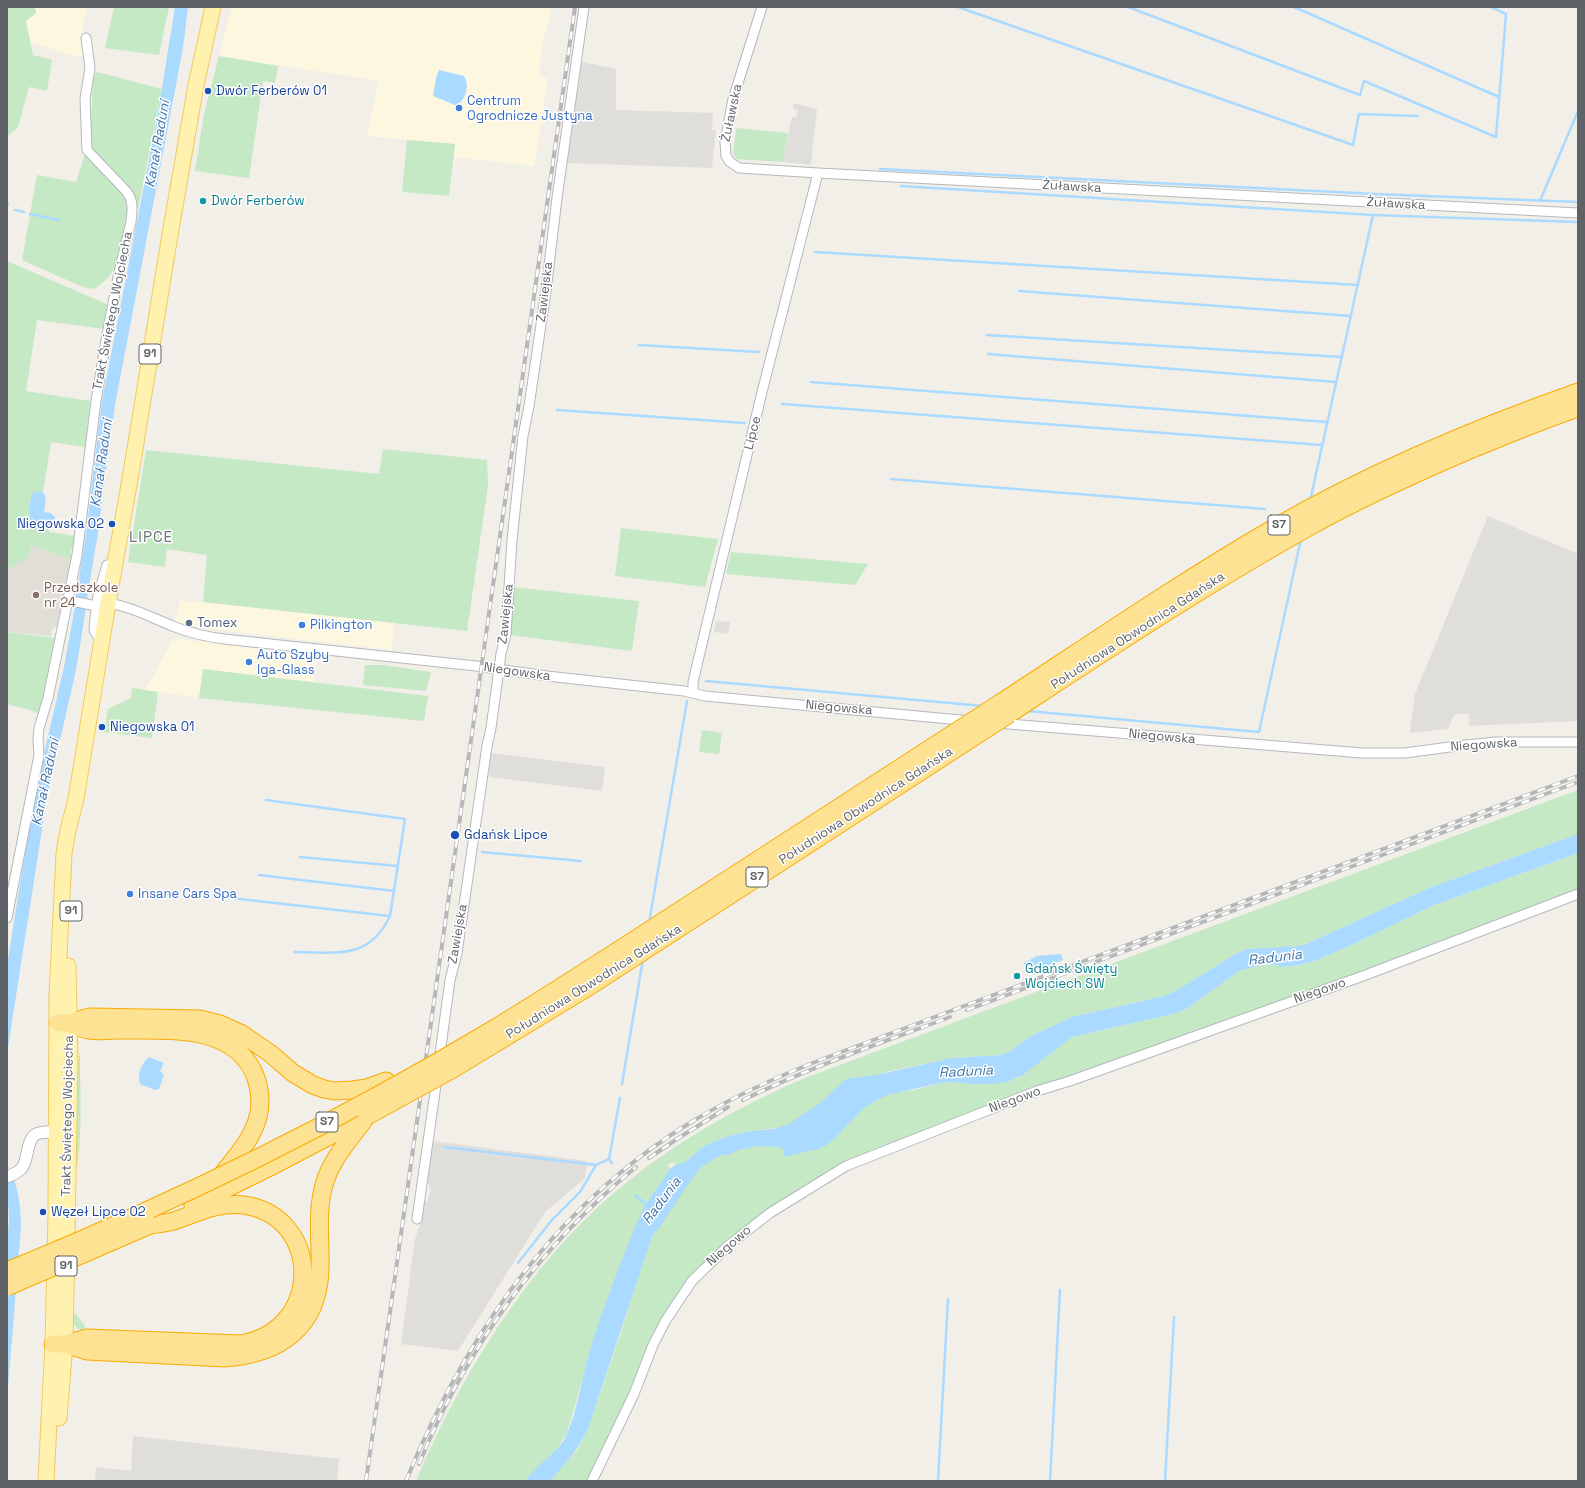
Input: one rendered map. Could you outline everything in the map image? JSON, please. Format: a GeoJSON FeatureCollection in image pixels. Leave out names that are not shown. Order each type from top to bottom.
{"type":"FeatureCollection","features":[{"type":"Feature","properties":{"kind":"highway","name":"Południowa Obwodnica Gdańska"},"geometry":{"type":"LineString","coordinates":[[7,1271],[112,1226],[221,1176],[319,1126],[431,1065],[542,999],[1002,702],[1193,576],[1275,527],[1388,469],[1435,447],[1522,412],[1578,392]]}},
{"type":"Feature","properties":{"kind":"highway","name":"Południowa Obwodnica Gdańska"},"geometry":{"type":"LineString","coordinates":[[7,1287],[150,1225],[268,1168],[452,1069],[585,989],[1140,628],[1256,557],[1338,511],[1412,475],[1487,443],[1578,408]]}},
{"type":"Feature","properties":{"kind":"highway"},"geometry":{"type":"LineString","coordinates":[[63,1023],[90,1017],[115,1024],[211,1037],[223,1041],[234,1048],[246,1061],[254,1073],[258,1084],[260,1095],[258,1118],[249,1140],[221,1176]]}},
{"type":"Feature","properties":{"kind":"highway"},"geometry":{"type":"LineString","coordinates":[[115,1024],[193,1018],[220,1024],[242,1034],[303,1079],[319,1087],[335,1090],[344,1091],[367,1088],[405,1072],[431,1065]]}},
{"type":"Feature","properties":{"kind":"highway"},"geometry":{"type":"LineString","coordinates":[[59,1344],[87,1338],[225,1358],[247,1356],[266,1350],[286,1340],[298,1328],[312,1308],[318,1289],[320,1271],[320,1208],[326,1178],[333,1163],[367,1116]]}},
{"type":"Feature","properties":{"kind":"highway"},"geometry":{"type":"LineString","coordinates":[[147,1347],[201,1342],[241,1344],[261,1339],[279,1328],[293,1312],[300,1296],[303,1279],[301,1256],[293,1238],[273,1216],[253,1207],[231,1204],[197,1212],[176,1221],[150,1225]]}},
{"type":"Feature","properties":{"kind":"main road","name":"Trakt Świętego Wojciecha"},"geometry":{"type":"LineString","coordinates":[[55,1481],[70,1068],[63,1023],[57,997],[64,853],[76,800],[102,642],[97,604],[114,564],[193,100],[213,7]]}},
{"type":"Feature","properties":{"kind":"main road","name":"Trakt Świętego Wojciecha"},"geometry":{"type":"LineString","coordinates":[[46,1481],[59,1344],[56,1132],[63,1023]]}},
{"type":"Feature","properties":{"kind":"street","name":"Zawiejska"},"geometry":{"type":"LineString","coordinates":[[417,1219],[450,980],[456,954],[501,654],[506,634],[512,540],[524,436],[546,291],[557,198],[584,7]]}},
{"type":"Feature","properties":{"kind":"street","name":"Żuławska"},"geometry":{"type":"LineString","coordinates":[[762,7],[733,99],[725,142],[726,156],[730,162],[739,168],[1578,213]]}},
{"type":"Feature","properties":{"kind":"street","name":"Trakt Świętego Wojciecha"},"geometry":{"type":"LineString","coordinates":[[7,918],[39,755],[38,739],[40,728],[70,600],[96,401],[114,297],[131,222],[133,205],[132,198],[127,192],[87,150],[85,99],[90,68],[86,38]]}},
{"type":"Feature","properties":{"kind":"street","name":"Lipce"},"geometry":{"type":"LineString","coordinates":[[693,693],[693,682],[762,392],[818,173]]}},
{"type":"Feature","properties":{"kind":"street"},"geometry":{"type":"LineString","coordinates":[[70,600],[97,604]]}},
{"type":"Feature","properties":{"kind":"street","name":"Niegowska"},"geometry":{"type":"LineString","coordinates":[[97,604],[135,609],[177,628],[210,637],[720,697],[1019,725],[1362,754],[1405,753],[1459,745],[1495,742],[1578,742]]}},
{"type":"Feature","properties":{"kind":"street","name":"Niegowo"},"geometry":{"type":"LineString","coordinates":[[592,1481],[634,1394],[658,1333],[674,1306],[692,1281],[715,1257],[758,1221],[846,1166],[1037,1091],[1065,1083],[1356,978],[1578,894]]}},
{"type":"Feature","properties":{"kind":"street","name":"Trakt Świętego Wojciecha"},"geometry":{"type":"LineString","coordinates":[[11,1175],[23,1167],[31,1138],[35,1134],[42,1131],[56,1132]]}},
{"type":"Feature","properties":{"kind":"shaded area"},"geometry":{"type":"Polygon","coordinates":[[[35,7],[89,7],[83,24],[82,40],[85,57],[79,55],[78,57],[30,42],[26,21],[36,13],[35,7]]]}},
{"type":"Feature","properties":{"kind":"shaded area","name":"Centrum Ogrodnicze Justyna"},"geometry":{"type":"Polygon","coordinates":[[[232,7],[552,7],[541,48],[540,77],[548,79],[534,166],[453,157],[454,144],[367,136],[379,81],[219,56],[232,7]]]}},
{"type":"Feature","properties":{"kind":"shaded area"},"geometry":{"type":"Polygon","coordinates":[[[582,62],[616,69],[616,110],[713,113],[712,130],[716,130],[712,168],[567,163],[573,108],[575,108],[582,62]]]}},
{"type":"Feature","properties":{"kind":"shaded area"},"geometry":{"type":"Polygon","coordinates":[[[794,103],[817,109],[811,165],[783,162],[792,116],[796,118],[798,110],[793,109],[794,103]]]}},
{"type":"Feature","properties":{"kind":"shaded area"},"geometry":{"type":"Polygon","coordinates":[[[1488,516],[1578,554],[1578,721],[1469,726],[1469,714],[1455,714],[1448,729],[1410,733],[1415,694],[1488,516]]]}},
{"type":"Feature","properties":{"kind":"shaded area","name":"Przedszkole nr 24"},"geometry":{"type":"Polygon","coordinates":[[[31,545],[73,560],[66,582],[59,625],[52,629],[51,636],[7,632],[7,574],[9,569],[29,557],[31,545]]]}},
{"type":"Feature","properties":{"kind":"shaded area"},"geometry":{"type":"Polygon","coordinates":[[[179,601],[203,602],[394,623],[392,650],[211,629],[183,624],[173,621],[179,611],[179,601]]]}},
{"type":"Feature","properties":{"kind":"shaded area"},"geometry":{"type":"Polygon","coordinates":[[[716,621],[730,622],[728,634],[714,632],[716,621]]]}},
{"type":"Feature","properties":{"kind":"shaded area"},"geometry":{"type":"Polygon","coordinates":[[[174,638],[317,658],[314,683],[203,669],[199,698],[145,690],[174,638]]]}},
{"type":"Feature","properties":{"kind":"shaded area"},"geometry":{"type":"Polygon","coordinates":[[[491,753],[605,767],[602,791],[489,777],[491,753]]]}},
{"type":"Feature","properties":{"kind":"shaded area"},"geometry":{"type":"Polygon","coordinates":[[[432,1141],[587,1161],[585,1178],[545,1212],[458,1351],[401,1344],[415,1239],[423,1215],[424,1202],[427,1201],[431,1190],[427,1180],[432,1141]]]}},
{"type":"Feature","properties":{"kind":"shaded area"},"geometry":{"type":"Polygon","coordinates":[[[133,1436],[339,1459],[337,1481],[95,1481],[96,1467],[131,1471],[133,1436]]]}},
{"type":"Feature","properties":{"kind":"green space"},"geometry":{"type":"Polygon","coordinates":[[[7,7],[35,7],[36,13],[26,21],[33,55],[52,60],[47,91],[29,87],[18,127],[7,137],[7,7]]]}},
{"type":"Feature","properties":{"kind":"green space"},"geometry":{"type":"Polygon","coordinates":[[[114,7],[169,7],[159,55],[105,48],[114,7]]]}},
{"type":"Feature","properties":{"kind":"green space"},"geometry":{"type":"Polygon","coordinates":[[[219,56],[278,66],[275,83],[263,81],[249,178],[195,171],[204,114],[219,56]]]}},
{"type":"Feature","properties":{"kind":"green space"},"geometry":{"type":"Polygon","coordinates":[[[97,72],[162,89],[118,308],[116,307],[135,208],[135,197],[129,187],[94,154],[90,142],[93,77],[97,72]]]}},
{"type":"Feature","properties":{"kind":"green space"},"geometry":{"type":"Polygon","coordinates":[[[736,128],[788,133],[783,162],[736,159],[733,153],[736,128]]]}},
{"type":"Feature","properties":{"kind":"green space"},"geometry":{"type":"Polygon","coordinates":[[[407,140],[455,144],[449,196],[402,192],[407,140]]]}},
{"type":"Feature","properties":{"kind":"green space"},"geometry":{"type":"Polygon","coordinates":[[[85,154],[128,199],[128,216],[114,268],[109,277],[94,289],[83,287],[22,260],[37,175],[76,182],[85,154]]]}},
{"type":"Feature","properties":{"kind":"green space"},"geometry":{"type":"Polygon","coordinates":[[[7,261],[109,305],[104,329],[37,320],[26,391],[90,401],[85,447],[51,442],[43,492],[38,491],[32,495],[29,516],[38,527],[50,528],[49,532],[76,536],[75,547],[71,549],[73,560],[31,545],[29,557],[9,569],[7,574],[7,261]]]}},
{"type":"Feature","properties":{"kind":"green space"},"geometry":{"type":"Polygon","coordinates":[[[383,449],[487,460],[488,485],[467,631],[203,602],[207,555],[167,549],[165,567],[128,562],[146,450],[379,474],[383,449]]]}},
{"type":"Feature","properties":{"kind":"green space"},"geometry":{"type":"Polygon","coordinates":[[[621,528],[718,539],[705,587],[615,576],[621,528]]]}},
{"type":"Feature","properties":{"kind":"green space"},"geometry":{"type":"Polygon","coordinates":[[[731,552],[868,564],[855,585],[726,574],[731,552]]]}},
{"type":"Feature","properties":{"kind":"green space"},"geometry":{"type":"Polygon","coordinates":[[[514,587],[639,601],[632,651],[510,635],[514,587]]]}},
{"type":"Feature","properties":{"kind":"green space"},"geometry":{"type":"Polygon","coordinates":[[[7,632],[56,638],[39,714],[7,704],[7,632]]]}},
{"type":"Feature","properties":{"kind":"green space"},"geometry":{"type":"Polygon","coordinates":[[[365,665],[383,665],[431,672],[426,691],[363,685],[365,665]]]}},
{"type":"Feature","properties":{"kind":"green space"},"geometry":{"type":"Polygon","coordinates":[[[203,669],[428,696],[424,721],[199,698],[203,669]]]}},
{"type":"Feature","properties":{"kind":"green space"},"geometry":{"type":"Polygon","coordinates":[[[132,688],[158,692],[152,738],[104,732],[108,709],[131,698],[132,688]]]}},
{"type":"Feature","properties":{"kind":"green space"},"geometry":{"type":"Polygon","coordinates":[[[702,730],[722,733],[719,754],[699,752],[702,730]]]}},
{"type":"Feature","properties":{"kind":"green space"},"geometry":{"type":"Polygon","coordinates":[[[1578,790],[1578,834],[1429,888],[1306,944],[1298,946],[1247,949],[1237,953],[1174,992],[1164,996],[1072,1017],[1031,1036],[1011,1051],[1001,1055],[952,1058],[886,1072],[830,1121],[732,1135],[715,1141],[689,1158],[685,1163],[677,1165],[672,1162],[668,1165],[670,1170],[644,1207],[589,1353],[566,1435],[554,1453],[534,1471],[526,1481],[416,1481],[432,1444],[470,1372],[515,1302],[540,1269],[567,1238],[618,1189],[668,1152],[694,1135],[748,1105],[805,1078],[1578,790]]]}},
{"type":"Feature","properties":{"kind":"green space"},"geometry":{"type":"Polygon","coordinates":[[[1578,853],[1578,891],[1499,922],[844,1164],[709,1260],[643,1363],[590,1481],[550,1481],[577,1450],[589,1426],[623,1326],[639,1268],[660,1208],[701,1167],[726,1149],[841,1132],[863,1109],[879,1099],[883,1094],[914,1090],[941,1083],[1017,1078],[1072,1037],[1173,1014],[1195,1003],[1239,971],[1261,965],[1271,964],[1284,967],[1315,961],[1432,906],[1578,853]]]}},
{"type":"Feature","properties":{"kind":"green space"},"geometry":{"type":"Polygon","coordinates":[[[76,1055],[80,1056],[81,1114],[80,1144],[76,1173],[74,1312],[85,1326],[85,1332],[77,1328],[72,1322],[76,1055]]]}},
{"type":"Feature","properties":{"kind":"water","name":"Kanał Raduni"},"geometry":{"type":"Polygon","coordinates":[[[175,7],[188,7],[183,48],[115,405],[97,539],[87,599],[76,597],[86,534],[102,401],[157,119],[175,7]]]}},
{"type":"Feature","properties":{"kind":"water"},"geometry":{"type":"Polygon","coordinates":[[[439,70],[464,76],[466,80],[467,88],[465,96],[457,106],[433,96],[439,70]]]}},
{"type":"Feature","properties":{"kind":"water"},"geometry":{"type":"Polygon","coordinates":[[[41,491],[45,495],[44,512],[51,513],[55,517],[55,522],[50,528],[34,523],[29,514],[30,501],[33,493],[41,491]]]}},
{"type":"Feature","properties":{"kind":"water","name":"Kanał Raduni"},"geometry":{"type":"Polygon","coordinates":[[[75,606],[86,608],[76,670],[47,797],[7,1054],[7,965],[34,797],[64,667],[75,606]]]}},
{"type":"Feature","properties":{"kind":"water","name":"Radunia"},"geometry":{"type":"Polygon","coordinates":[[[1578,834],[1578,853],[1432,906],[1315,961],[1284,967],[1271,964],[1261,965],[1239,971],[1186,1009],[1173,1014],[1072,1037],[1024,1074],[1007,1082],[992,1084],[953,1082],[941,1083],[891,1094],[879,1099],[863,1109],[833,1140],[827,1145],[818,1149],[784,1156],[784,1150],[780,1147],[756,1146],[741,1149],[728,1155],[721,1155],[701,1167],[652,1236],[589,1426],[581,1442],[567,1462],[550,1481],[526,1481],[536,1469],[558,1449],[566,1436],[574,1416],[586,1363],[599,1322],[610,1290],[644,1207],[670,1169],[675,1165],[684,1163],[704,1146],[732,1135],[773,1129],[789,1124],[820,1103],[846,1079],[876,1075],[952,1058],[1001,1055],[1011,1051],[1031,1036],[1072,1017],[1164,996],[1174,992],[1237,953],[1247,949],[1298,946],[1306,944],[1429,888],[1578,834]]]}},
{"type":"Feature","properties":{"kind":"water"},"geometry":{"type":"Polygon","coordinates":[[[1061,954],[1063,960],[1027,973],[1024,963],[1037,956],[1061,954]]]}},
{"type":"Feature","properties":{"kind":"water"},"geometry":{"type":"Polygon","coordinates":[[[149,1057],[164,1063],[160,1071],[164,1075],[159,1089],[155,1090],[140,1084],[139,1081],[140,1069],[149,1057]]]}},
{"type":"Feature","properties":{"kind":"water"},"geometry":{"type":"Polygon","coordinates":[[[14,1179],[21,1214],[21,1226],[7,1401],[7,1244],[9,1220],[7,1182],[14,1179]]]}},
{"type":"Feature","properties":{"kind":"waterway"},"geometry":{"type":"LineString","coordinates":[[958,7],[1353,145],[1359,114],[1418,116]]}},
{"type":"Feature","properties":{"kind":"waterway"},"geometry":{"type":"LineString","coordinates":[[1128,7],[1360,95],[1364,81],[1496,137],[1506,14],[1491,7]]}},
{"type":"Feature","properties":{"kind":"waterway"},"geometry":{"type":"LineString","coordinates":[[1294,7],[1499,97]]}},
{"type":"Feature","properties":{"kind":"waterway"},"geometry":{"type":"LineString","coordinates":[[1540,201],[1578,111]]}},
{"type":"Feature","properties":{"kind":"waterway"},"geometry":{"type":"LineString","coordinates":[[880,169],[1375,194],[1578,202]]}},
{"type":"Feature","properties":{"kind":"waterway"},"geometry":{"type":"LineString","coordinates":[[901,186],[1373,215],[1578,222]]}},
{"type":"Feature","properties":{"kind":"waterway"},"geometry":{"type":"LineString","coordinates":[[15,210],[24,212]]}},
{"type":"Feature","properties":{"kind":"waterway"},"geometry":{"type":"LineString","coordinates":[[30,214],[59,220]]}},
{"type":"Feature","properties":{"kind":"waterway"},"geometry":{"type":"LineString","coordinates":[[1310,501],[1373,215]]}},
{"type":"Feature","properties":{"kind":"waterway"},"geometry":{"type":"LineString","coordinates":[[815,252],[1357,285]]}},
{"type":"Feature","properties":{"kind":"waterway"},"geometry":{"type":"LineString","coordinates":[[1019,291],[1351,316]]}},
{"type":"Feature","properties":{"kind":"waterway"},"geometry":{"type":"LineString","coordinates":[[987,335],[1341,357]]}},
{"type":"Feature","properties":{"kind":"waterway"},"geometry":{"type":"LineString","coordinates":[[639,345],[759,352]]}},
{"type":"Feature","properties":{"kind":"waterway"},"geometry":{"type":"LineString","coordinates":[[988,354],[1336,382]]}},
{"type":"Feature","properties":{"kind":"waterway"},"geometry":{"type":"LineString","coordinates":[[811,382],[1327,422]]}},
{"type":"Feature","properties":{"kind":"waterway"},"geometry":{"type":"LineString","coordinates":[[782,404],[1322,445]]}},
{"type":"Feature","properties":{"kind":"waterway"},"geometry":{"type":"LineString","coordinates":[[557,410],[745,423]]}},
{"type":"Feature","properties":{"kind":"waterway"},"geometry":{"type":"LineString","coordinates":[[891,479],[1265,509]]}},
{"type":"Feature","properties":{"kind":"waterway"},"geometry":{"type":"LineString","coordinates":[[1028,711],[1259,732],[1301,539]]}},
{"type":"Feature","properties":{"kind":"waterway"},"geometry":{"type":"LineString","coordinates":[[706,681],[983,706]]}},
{"type":"Feature","properties":{"kind":"waterway"},"geometry":{"type":"LineString","coordinates":[[649,923],[687,701]]}},
{"type":"Feature","properties":{"kind":"waterway"},"geometry":{"type":"LineString","coordinates":[[266,800],[405,819],[390,916],[382,930],[372,941],[350,951],[323,953],[294,952]]}},
{"type":"Feature","properties":{"kind":"waterway"},"geometry":{"type":"LineString","coordinates":[[482,852],[581,861]]}},
{"type":"Feature","properties":{"kind":"waterway"},"geometry":{"type":"LineString","coordinates":[[300,857],[398,866]]}},
{"type":"Feature","properties":{"kind":"waterway"},"geometry":{"type":"LineString","coordinates":[[259,875],[394,891]]}},
{"type":"Feature","properties":{"kind":"waterway"},"geometry":{"type":"LineString","coordinates":[[222,897],[390,916]]}},
{"type":"Feature","properties":{"kind":"waterway"},"geometry":{"type":"LineString","coordinates":[[622,1084],[643,959]]}},
{"type":"Feature","properties":{"kind":"waterway"},"geometry":{"type":"LineString","coordinates":[[609,1159],[620,1098]]}},
{"type":"Feature","properties":{"kind":"waterway"},"geometry":{"type":"LineString","coordinates":[[444,1147],[596,1165],[609,1159],[612,1163]]}},
{"type":"Feature","properties":{"kind":"waterway"},"geometry":{"type":"LineString","coordinates":[[518,1263],[551,1221],[580,1192],[596,1165]]}},
{"type":"Feature","properties":{"kind":"waterway","name":"Radunia"},"geometry":{"type":"LineString","coordinates":[[635,1195],[648,1206]]}},
{"type":"Feature","properties":{"kind":"waterway"},"geometry":{"type":"LineString","coordinates":[[1050,1481],[1060,1290]]}},
{"type":"Feature","properties":{"kind":"waterway"},"geometry":{"type":"LineString","coordinates":[[938,1481],[948,1299]]}},
{"type":"Feature","properties":{"kind":"waterway"},"geometry":{"type":"LineString","coordinates":[[1165,1481],[1174,1317]]}},
{"type":"Feature","properties":{"kind":"railway"},"geometry":{"type":"LineString","coordinates":[[366,1481],[575,7]]}},
{"type":"Feature","properties":{"kind":"railway"},"geometry":{"type":"LineString","coordinates":[[406,1481],[430,1427],[457,1374],[487,1324],[520,1277],[557,1233],[598,1192],[644,1154],[693,1121],[759,1086],[828,1057],[1578,776]]}},
{"type":"Feature","properties":{"kind":"railway"},"geometry":{"type":"LineString","coordinates":[[967,1010],[1578,782]]}},
{"type":"Feature","properties":{"kind":"railway"},"geometry":{"type":"LineString","coordinates":[[743,1100],[820,1066],[950,1017]]}},
{"type":"Feature","properties":{"kind":"railway"},"geometry":{"type":"LineString","coordinates":[[649,1158],[728,1107]]}},
{"type":"Feature","properties":{"kind":"railway"},"geometry":{"type":"LineString","coordinates":[[419,1464],[438,1421],[459,1380],[483,1340],[509,1302],[537,1266],[568,1231],[601,1198],[636,1167]]}},
{"type":"Feature","properties":{"kind":"place","name":"Dwór Ferberów 01"},"geometry":{"type":"Point","coordinates":[208,91]}},
{"type":"Feature","properties":{"kind":"place","name":"Centrum Ogrodnicze Justyna"},"geometry":{"type":"Point","coordinates":[459,108]}},
{"type":"Feature","properties":{"kind":"place","name":"Dwór Ferberów"},"geometry":{"type":"Point","coordinates":[203,201]}},
{"type":"Feature","properties":{"kind":"place","name":"Niegowska 02"},"geometry":{"type":"Point","coordinates":[112,524]}},
{"type":"Feature","properties":{"kind":"place","name":"Przedszkole nr 24"},"geometry":{"type":"Point","coordinates":[36,595]}},
{"type":"Feature","properties":{"kind":"place","name":"Tomex"},"geometry":{"type":"Point","coordinates":[189,623]}},
{"type":"Feature","properties":{"kind":"place","name":"Pilkington"},"geometry":{"type":"Point","coordinates":[302,625]}},
{"type":"Feature","properties":{"kind":"place","name":"Auto Szyby Iga-Glass"},"geometry":{"type":"Point","coordinates":[249,662]}},
{"type":"Feature","properties":{"kind":"place","name":"Niegowska 01"},"geometry":{"type":"Point","coordinates":[102,727]}},
{"type":"Feature","properties":{"kind":"place","name":"Gdańsk Lipce"},"geometry":{"type":"Point","coordinates":[455,835]}},
{"type":"Feature","properties":{"kind":"place","name":"Insane Cars Spa"},"geometry":{"type":"Point","coordinates":[130,894]}},
{"type":"Feature","properties":{"kind":"place","name":"Gdańsk Święty Wojciech SW"},"geometry":{"type":"Point","coordinates":[1017,976]}},
{"type":"Feature","properties":{"kind":"place","name":"Węzeł Lipce 02"},"geometry":{"type":"Point","coordinates":[43,1212]}},
{"type":"Feature","properties":{"kind":"district","name":"LIPCE"},"geometry":{"type":"Point","coordinates":[151,538]}}]}
